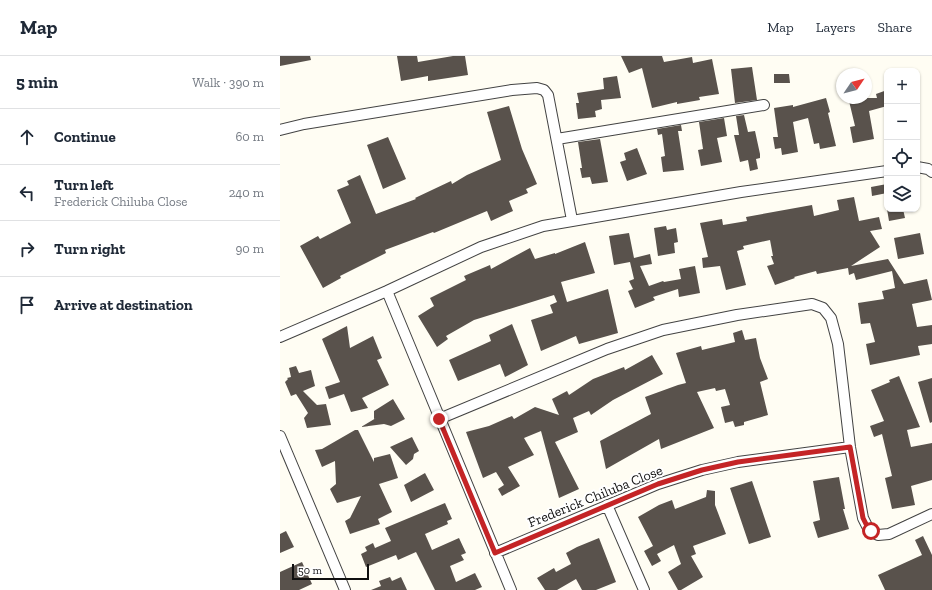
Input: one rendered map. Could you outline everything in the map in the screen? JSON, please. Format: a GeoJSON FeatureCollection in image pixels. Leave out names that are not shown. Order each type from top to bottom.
{"type":"FeatureCollection","features":[{"type":"Feature","properties":{"kind":"street"},"geometry":{"type":"LineString","coordinates":[[280,130],[370,112],[512,90],[537,88],[544,90],[548,95],[558,139],[572,220]]}},
{"type":"Feature","properties":{"kind":"street"},"geometry":{"type":"LineString","coordinates":[[558,139],[764,105]]}},
{"type":"Feature","properties":{"kind":"street"},"geometry":{"type":"LineString","coordinates":[[920,168],[928,169],[932,172]]}},
{"type":"Feature","properties":{"kind":"street"},"geometry":{"type":"LineString","coordinates":[[280,338],[387,291],[481,247],[543,226],[741,192],[884,171]]}},
{"type":"Feature","properties":{"kind":"street"},"geometry":{"type":"LineString","coordinates":[[387,291],[510,590]]}},
{"type":"Feature","properties":{"kind":"street"},"geometry":{"type":"LineString","coordinates":[[439,419],[606,349],[663,330],[737,315],[812,304],[823,308],[831,318],[838,344],[850,447],[863,518],[867,526],[871,531],[878,535],[888,534],[932,514]]}},
{"type":"Feature","properties":{"kind":"street"},"geometry":{"type":"LineString","coordinates":[[280,436],[345,590]]}},
{"type":"Feature","properties":{"kind":"street","name":"Frederick Chiluba Close"},"geometry":{"type":"LineString","coordinates":[[495,553],[658,484],[702,470],[738,462],[850,447]]}},
{"type":"Feature","properties":{"kind":"street"},"geometry":{"type":"LineString","coordinates":[[607,505],[644,590]]}},
{"type":"Feature","properties":{"kind":"building"},"geometry":{"type":"Polygon","coordinates":[[[280,56],[310,56],[311,60],[280,66],[280,56]]]}},
{"type":"Feature","properties":{"kind":"building"},"geometry":{"type":"Polygon","coordinates":[[[397,56],[417,56],[418,62],[453,56],[465,56],[468,75],[428,81],[428,76],[401,81],[397,56]]]}},
{"type":"Feature","properties":{"kind":"building"},"geometry":{"type":"Polygon","coordinates":[[[621,56],[662,56],[664,62],[692,57],[693,63],[712,59],[719,94],[699,97],[700,100],[677,104],[677,102],[652,108],[642,68],[629,73],[621,56]]]}},
{"type":"Feature","properties":{"kind":"building"},"geometry":{"type":"Polygon","coordinates":[[[752,67],[757,100],[735,103],[731,69],[752,67]]]}},
{"type":"Feature","properties":{"kind":"building"},"geometry":{"type":"Polygon","coordinates":[[[774,74],[789,74],[790,83],[774,83],[774,74]]]}},
{"type":"Feature","properties":{"kind":"building"},"geometry":{"type":"Polygon","coordinates":[[[617,76],[621,98],[601,100],[602,109],[595,111],[596,117],[578,119],[576,103],[579,103],[577,93],[604,89],[603,78],[617,76]]]}},
{"type":"Feature","properties":{"kind":"building"},"geometry":{"type":"Polygon","coordinates":[[[884,91],[884,107],[869,111],[874,139],[853,143],[850,127],[855,126],[850,104],[872,104],[872,98],[877,98],[876,94],[884,91]]]}},
{"type":"Feature","properties":{"kind":"building"},"geometry":{"type":"Polygon","coordinates":[[[826,98],[836,146],[820,149],[819,143],[814,144],[808,118],[793,122],[798,152],[782,155],[781,148],[775,149],[773,137],[778,137],[774,108],[793,105],[793,107],[826,98]]]}},
{"type":"Feature","properties":{"kind":"building"},"geometry":{"type":"Polygon","coordinates":[[[509,106],[522,149],[537,184],[526,189],[528,193],[509,201],[513,211],[491,221],[487,211],[434,233],[433,232],[385,250],[386,253],[340,276],[341,278],[323,288],[300,246],[318,236],[320,239],[351,223],[337,190],[349,185],[347,181],[360,175],[376,214],[416,199],[415,198],[451,181],[452,184],[467,175],[501,160],[487,112],[509,106]]]}},
{"type":"Feature","properties":{"kind":"building"},"geometry":{"type":"Polygon","coordinates":[[[744,115],[748,132],[755,131],[760,154],[760,158],[756,159],[758,169],[750,171],[748,160],[740,162],[734,135],[739,135],[736,116],[744,115]]]}},
{"type":"Feature","properties":{"kind":"building"},"geometry":{"type":"Polygon","coordinates":[[[724,118],[727,136],[717,138],[722,162],[701,166],[698,150],[703,149],[699,122],[724,118]]]}},
{"type":"Feature","properties":{"kind":"building"},"geometry":{"type":"Polygon","coordinates":[[[681,125],[682,131],[678,131],[684,170],[663,172],[661,157],[665,156],[662,134],[658,135],[657,129],[681,125]]]}},
{"type":"Feature","properties":{"kind":"building"},"geometry":{"type":"Polygon","coordinates":[[[388,137],[406,179],[383,189],[367,145],[388,137]]]}},
{"type":"Feature","properties":{"kind":"building"},"geometry":{"type":"Polygon","coordinates":[[[600,139],[608,182],[592,184],[590,177],[582,178],[578,142],[600,139]]]}},
{"type":"Feature","properties":{"kind":"building"},"geometry":{"type":"Polygon","coordinates":[[[637,148],[647,174],[627,181],[620,162],[626,160],[624,153],[637,148]]]}},
{"type":"Feature","properties":{"kind":"building"},"geometry":{"type":"Polygon","coordinates":[[[884,185],[884,194],[872,196],[871,187],[884,185]]]}},
{"type":"Feature","properties":{"kind":"building"},"geometry":{"type":"Polygon","coordinates":[[[854,197],[859,221],[879,217],[882,229],[870,231],[880,247],[851,266],[888,259],[904,284],[927,279],[932,300],[912,304],[917,327],[932,325],[932,344],[918,346],[920,355],[870,365],[866,344],[875,342],[870,323],[861,324],[858,303],[884,299],[882,291],[895,288],[892,271],[856,280],[854,273],[849,275],[848,268],[817,274],[816,271],[794,277],[795,278],[775,285],[767,266],[774,264],[771,256],[773,256],[770,240],[743,246],[744,249],[737,251],[746,285],[726,290],[720,266],[703,268],[702,258],[708,257],[700,223],[722,219],[723,225],[747,221],[746,217],[812,205],[814,216],[839,210],[837,200],[854,197]]]}},
{"type":"Feature","properties":{"kind":"building"},"geometry":{"type":"Polygon","coordinates":[[[888,212],[904,212],[905,218],[889,221],[888,212]]]}},
{"type":"Feature","properties":{"kind":"building"},"geometry":{"type":"Polygon","coordinates":[[[666,226],[667,230],[676,228],[678,242],[674,243],[675,253],[658,256],[654,228],[666,226]]]}},
{"type":"Feature","properties":{"kind":"building"},"geometry":{"type":"Polygon","coordinates":[[[629,233],[634,258],[650,254],[652,264],[640,266],[649,286],[663,281],[681,279],[679,269],[695,266],[700,293],[679,297],[678,289],[653,297],[655,300],[635,308],[628,291],[633,289],[629,281],[634,279],[630,262],[614,265],[609,236],[629,233]]]}},
{"type":"Feature","properties":{"kind":"building"},"geometry":{"type":"Polygon","coordinates":[[[920,233],[924,254],[898,259],[894,238],[920,233]]]}},
{"type":"Feature","properties":{"kind":"building"},"geometry":{"type":"Polygon","coordinates":[[[585,242],[595,273],[561,282],[567,302],[608,289],[618,333],[579,344],[576,336],[541,351],[531,320],[553,313],[550,305],[557,302],[554,295],[474,320],[446,336],[448,339],[437,347],[418,316],[434,306],[430,298],[466,280],[464,276],[490,265],[491,269],[530,248],[535,259],[555,254],[585,242]]]}},
{"type":"Feature","properties":{"kind":"building"},"geometry":{"type":"Polygon","coordinates":[[[512,324],[528,365],[505,377],[500,364],[458,381],[449,360],[491,341],[489,335],[512,324]]]}},
{"type":"Feature","properties":{"kind":"building"},"geometry":{"type":"Polygon","coordinates":[[[347,326],[350,348],[373,336],[382,358],[377,360],[389,385],[362,398],[368,408],[351,412],[344,394],[329,399],[325,387],[340,382],[322,339],[347,326]]]}},
{"type":"Feature","properties":{"kind":"building"},"geometry":{"type":"Polygon","coordinates":[[[742,330],[745,340],[756,338],[760,358],[768,379],[760,382],[768,415],[744,422],[744,425],[735,427],[733,421],[725,423],[721,407],[730,405],[725,389],[716,391],[715,388],[697,392],[714,428],[661,449],[659,439],[606,469],[600,441],[651,414],[645,397],[686,383],[676,353],[701,346],[702,350],[735,342],[733,333],[742,330]]]}},
{"type":"Feature","properties":{"kind":"building"},"geometry":{"type":"Polygon","coordinates":[[[652,355],[663,374],[613,400],[591,415],[589,411],[573,418],[578,432],[555,442],[579,489],[559,498],[541,431],[524,438],[534,455],[508,467],[520,486],[502,496],[498,489],[504,485],[496,472],[483,478],[466,432],[489,426],[512,416],[514,419],[535,407],[559,415],[552,399],[567,391],[569,395],[593,379],[624,367],[625,370],[652,355]]]}},
{"type":"Feature","properties":{"kind":"building"},"geometry":{"type":"Polygon","coordinates":[[[296,366],[299,373],[311,370],[315,386],[303,391],[317,405],[326,404],[331,425],[307,428],[304,418],[308,413],[296,394],[291,396],[285,382],[288,379],[287,378],[291,377],[289,368],[296,366]]]}},
{"type":"Feature","properties":{"kind":"building"},"geometry":{"type":"Polygon","coordinates":[[[899,376],[920,427],[907,430],[911,447],[932,443],[932,480],[911,486],[915,505],[892,509],[885,478],[892,476],[882,434],[874,437],[870,426],[884,421],[871,390],[890,382],[889,380],[899,376]]]}},
{"type":"Feature","properties":{"kind":"building"},"geometry":{"type":"Polygon","coordinates":[[[932,378],[932,422],[930,423],[918,382],[932,378]]]}},
{"type":"Feature","properties":{"kind":"building"},"geometry":{"type":"Polygon","coordinates":[[[393,399],[405,419],[391,426],[384,424],[361,427],[376,418],[374,419],[374,411],[393,399]]]}},
{"type":"Feature","properties":{"kind":"building"},"geometry":{"type":"Polygon","coordinates":[[[355,430],[358,430],[374,462],[374,458],[390,454],[398,478],[379,484],[392,512],[378,519],[380,524],[350,534],[345,521],[350,518],[361,496],[337,503],[330,489],[336,484],[335,461],[322,467],[315,450],[322,449],[355,430]]]}},
{"type":"Feature","properties":{"kind":"building"},"geometry":{"type":"Polygon","coordinates":[[[412,437],[419,451],[414,454],[413,459],[406,465],[390,447],[412,437]]]}},
{"type":"Feature","properties":{"kind":"building"},"geometry":{"type":"Polygon","coordinates":[[[425,473],[434,490],[411,502],[404,485],[425,473]]]}},
{"type":"Feature","properties":{"kind":"building"},"geometry":{"type":"Polygon","coordinates":[[[839,477],[845,509],[843,509],[849,529],[818,538],[813,522],[820,520],[813,481],[839,477]]]}},
{"type":"Feature","properties":{"kind":"building"},"geometry":{"type":"Polygon","coordinates":[[[752,481],[771,537],[749,544],[730,488],[752,481]]]}},
{"type":"Feature","properties":{"kind":"building"},"geometry":{"type":"Polygon","coordinates":[[[707,490],[715,491],[715,505],[726,534],[693,546],[696,554],[691,556],[703,577],[681,590],[678,590],[668,572],[681,564],[674,545],[657,554],[661,561],[652,566],[644,551],[653,546],[638,517],[659,505],[672,500],[675,509],[706,497],[707,490]]]}},
{"type":"Feature","properties":{"kind":"building"},"geometry":{"type":"Polygon","coordinates":[[[445,503],[452,519],[447,521],[448,524],[425,534],[432,550],[459,538],[466,553],[461,555],[464,560],[450,566],[456,582],[475,573],[482,587],[475,590],[435,590],[416,552],[398,560],[396,555],[366,567],[361,554],[367,551],[365,547],[373,543],[375,548],[391,541],[385,528],[445,503]]]}},
{"type":"Feature","properties":{"kind":"building"},"geometry":{"type":"Polygon","coordinates":[[[286,531],[294,547],[280,553],[280,534],[286,531]]]}},
{"type":"Feature","properties":{"kind":"building"},"geometry":{"type":"Polygon","coordinates":[[[923,536],[932,555],[932,590],[885,590],[878,575],[922,555],[915,540],[923,536]]]}},
{"type":"Feature","properties":{"kind":"building"},"geometry":{"type":"Polygon","coordinates":[[[599,538],[616,582],[596,590],[582,590],[576,579],[557,590],[545,590],[537,578],[554,568],[556,572],[571,564],[566,553],[599,538]]]}},
{"type":"Feature","properties":{"kind":"building"},"geometry":{"type":"Polygon","coordinates":[[[302,562],[312,584],[299,590],[280,590],[280,572],[302,562]]]}},
{"type":"Feature","properties":{"kind":"building"},"geometry":{"type":"Polygon","coordinates":[[[390,577],[392,581],[401,577],[407,590],[371,590],[381,586],[379,581],[390,577]]]}},
{"type":"Feature","properties":{"kind":"route"},"geometry":{"type":"LineString","coordinates":[[439,419],[495,553],[658,484],[702,470],[738,462],[850,447],[863,518],[871,531]]}}]}
